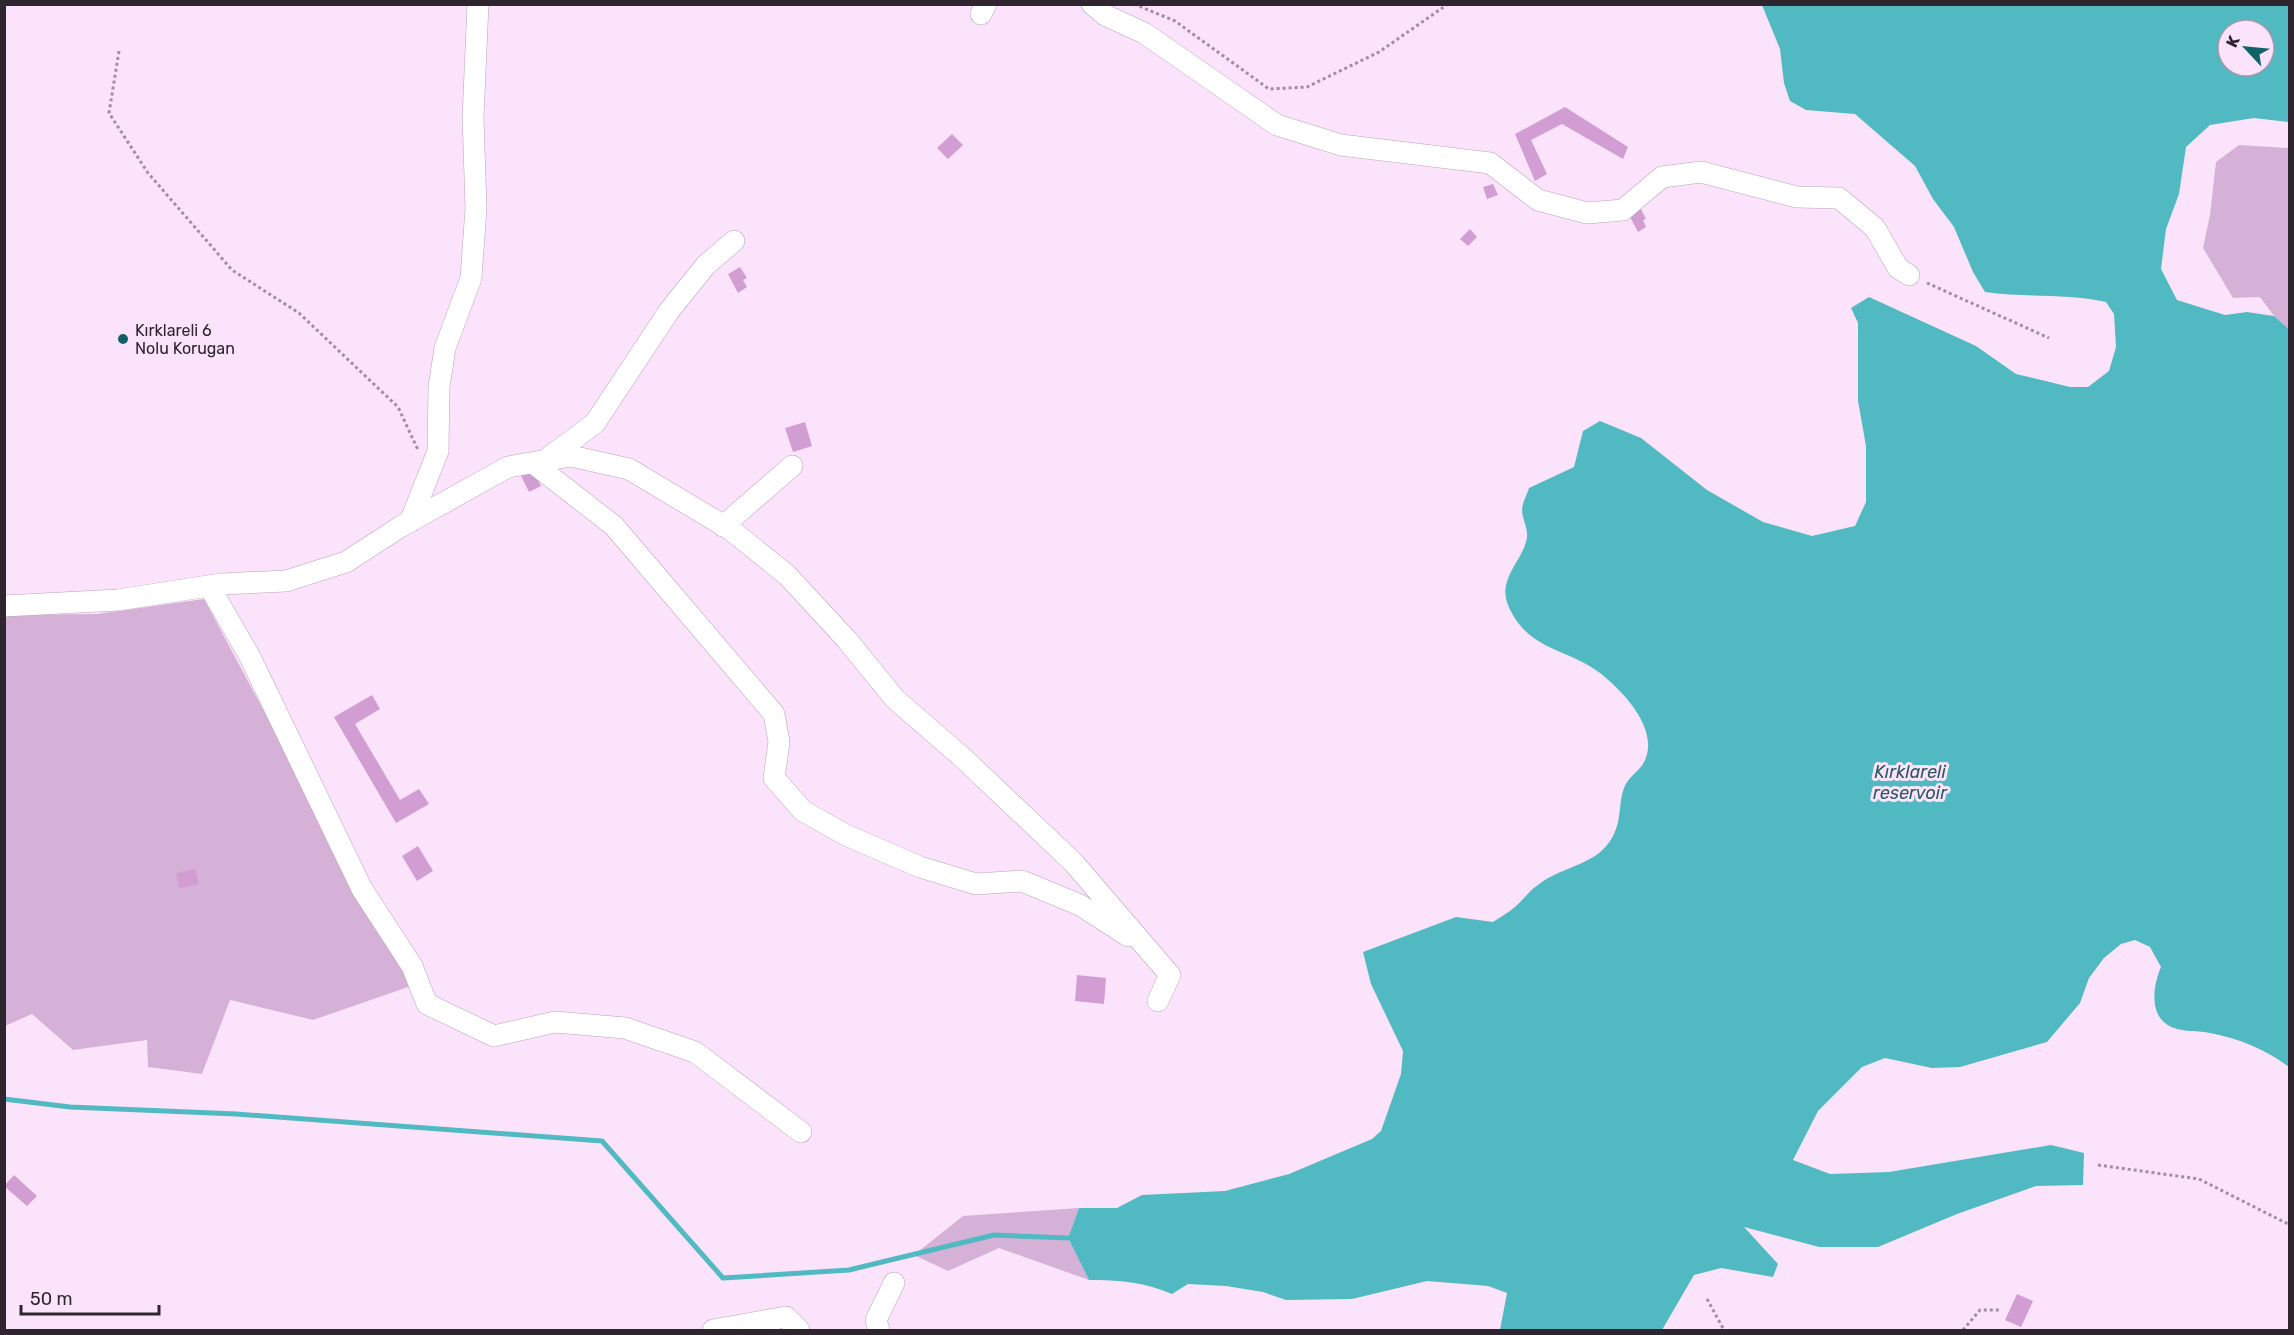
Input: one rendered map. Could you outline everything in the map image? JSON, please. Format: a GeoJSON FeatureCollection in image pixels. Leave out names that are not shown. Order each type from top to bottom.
{"type":"FeatureCollection","features":[{"type":"Feature","properties":{"kind":"street"},"geometry":{"type":"LineString","coordinates":[[410,522],[438,451],[439,387],[445,348],[471,278],[476,208],[473,117],[478,4]]}},
{"type":"Feature","properties":{"kind":"street"},"geometry":{"type":"LineString","coordinates":[[1092,4],[1105,15],[1144,33],[1277,125],[1341,145],[1490,163],[1538,200],[1587,213],[1623,210],[1662,177],[1701,172],[1797,197],[1839,198],[1875,228],[1898,268],[1909,275]]}},
{"type":"Feature","properties":{"kind":"street"},"geometry":{"type":"LineString","coordinates":[[539,462],[595,423],[669,310],[706,265],[734,241]]}},
{"type":"Feature","properties":{"kind":"street"},"geometry":{"type":"LineString","coordinates":[[4,606],[118,600],[209,586],[285,581],[346,562],[410,522],[508,467],[571,456],[629,469],[723,526],[787,575],[847,640],[895,699],[963,758],[1073,862],[1170,975],[1158,1001]]}},
{"type":"Feature","properties":{"kind":"street"},"geometry":{"type":"LineString","coordinates":[[539,462],[614,526],[774,714],[778,742],[774,778],[803,811],[846,835],[920,867],[976,884],[1022,881],[1080,905],[1150,950]]}},
{"type":"Feature","properties":{"kind":"street"},"geometry":{"type":"LineString","coordinates":[[723,526],[792,466]]}},
{"type":"Feature","properties":{"kind":"street"},"geometry":{"type":"LineString","coordinates":[[209,586],[249,655],[362,889],[412,966],[427,1004],[494,1036],[555,1022],[625,1028],[695,1052],[801,1132]]}},
{"type":"Feature","properties":{"kind":"street"},"geometry":{"type":"LineString","coordinates":[[879,1330],[876,1320],[894,1283]]}},
{"type":"Feature","properties":{"kind":"street"},"geometry":{"type":"LineString","coordinates":[[713,1330],[786,1317],[799,1330]]}},
{"type":"Feature","properties":{"kind":"path"},"geometry":{"type":"LineString","coordinates":[[1134,4],[1175,21],[1269,89],[1307,87],[1379,52],[1448,4]]}},
{"type":"Feature","properties":{"kind":"path"},"geometry":{"type":"LineString","coordinates":[[119,51],[109,113],[148,173],[232,270],[299,313],[398,407],[429,474]]}},
{"type":"Feature","properties":{"kind":"path"},"geometry":{"type":"LineString","coordinates":[[1909,275],[2049,338]]}},
{"type":"Feature","properties":{"kind":"path"},"geometry":{"type":"LineString","coordinates":[[2098,1165],[2199,1179],[2289,1225]]}},
{"type":"Feature","properties":{"kind":"path"},"geometry":{"type":"LineString","coordinates":[[1707,1299],[1724,1330]]}},
{"type":"Feature","properties":{"kind":"path"},"geometry":{"type":"LineString","coordinates":[[1963,1330],[1980,1310],[2000,1310]]}},
{"type":"Feature","properties":{"kind":"shaded area"},"geometry":{"type":"Polygon","coordinates":[[[2239,145],[2289,148],[2289,329],[2274,316],[2260,297],[2233,298],[2203,248],[2210,215],[2216,162],[2239,145]]]}},
{"type":"Feature","properties":{"kind":"shaded area"},"geometry":{"type":"Polygon","coordinates":[[[204,599],[411,986],[313,1020],[230,1000],[202,1074],[148,1067],[147,1040],[73,1050],[32,1014],[5,1026],[4,615],[97,614],[204,599]]]}},
{"type":"Feature","properties":{"kind":"shaded area"},"geometry":{"type":"Polygon","coordinates":[[[1079,1208],[1068,1238],[1089,1280],[999,1248],[948,1271],[914,1255],[963,1216],[1079,1208]]]}},
{"type":"Feature","properties":{"kind":"water","name":"Kırklareli reservoir"},"geometry":{"type":"Polygon","coordinates":[[[1762,5],[2289,5],[2289,122],[2254,118],[2210,125],[2186,147],[2179,194],[2166,229],[2161,269],[2177,300],[2225,315],[2247,312],[2274,316],[2289,329],[2289,1067],[2262,1050],[2242,1041],[2210,1033],[2181,1030],[2165,1023],[2157,1011],[2154,996],[2161,967],[2150,947],[2135,940],[2121,944],[2104,958],[2089,978],[2080,1003],[2047,1042],[1960,1067],[1932,1068],[1885,1058],[1862,1067],[1818,1111],[1793,1160],[1830,1174],[1889,1172],[2051,1145],[2084,1153],[2083,1185],[2036,1186],[1957,1214],[1878,1247],[1819,1247],[1744,1227],[1778,1264],[1773,1277],[1721,1268],[1694,1275],[1662,1330],[1500,1330],[1507,1293],[1488,1286],[1427,1281],[1352,1299],[1286,1300],[1263,1292],[1226,1286],[1188,1284],[1172,1294],[1131,1282],[1089,1280],[1068,1238],[1079,1208],[1117,1208],[1142,1195],[1225,1191],[1289,1174],[1372,1139],[1381,1131],[1401,1074],[1403,1051],[1371,984],[1363,952],[1456,917],[1493,922],[1515,907],[1548,878],[1582,863],[1602,850],[1610,841],[1618,824],[1624,788],[1643,764],[1648,752],[1648,739],[1644,726],[1638,714],[1620,691],[1600,673],[1575,658],[1549,647],[1526,632],[1516,620],[1508,605],[1506,595],[1508,578],[1527,537],[1522,510],[1529,488],[1574,467],[1583,431],[1600,421],[1641,438],[1707,490],[1763,522],[1812,536],[1855,526],[1866,502],[1866,446],[1858,401],[1858,323],[1851,308],[1869,297],[1976,346],[2016,374],[2070,387],[2088,387],[2109,371],[2116,347],[2114,314],[2106,302],[2076,297],[1985,292],[1973,272],[1954,227],[1933,199],[1915,166],[1855,114],[1806,110],[1790,101],[1784,83],[1780,49],[1762,5]]]}},
{"type":"Feature","properties":{"kind":"building"},"geometry":{"type":"Polygon","coordinates":[[[1565,107],[1628,147],[1623,159],[1562,124],[1531,140],[1547,174],[1535,181],[1515,134],[1565,107]]]}},
{"type":"Feature","properties":{"kind":"building"},"geometry":{"type":"Polygon","coordinates":[[[952,134],[963,145],[948,159],[937,148],[952,134]]]}},
{"type":"Feature","properties":{"kind":"building"},"geometry":{"type":"Polygon","coordinates":[[[1493,184],[1498,195],[1487,199],[1483,187],[1493,184]]]}},
{"type":"Feature","properties":{"kind":"building"},"geometry":{"type":"Polygon","coordinates":[[[1640,207],[1646,219],[1643,220],[1646,227],[1638,232],[1628,213],[1640,207]]]}},
{"type":"Feature","properties":{"kind":"building"},"geometry":{"type":"Polygon","coordinates":[[[1470,229],[1477,237],[1468,246],[1460,239],[1470,229]]]}},
{"type":"Feature","properties":{"kind":"building"},"geometry":{"type":"Polygon","coordinates":[[[740,267],[747,278],[743,280],[747,287],[738,293],[728,274],[740,267]]]}},
{"type":"Feature","properties":{"kind":"building"},"geometry":{"type":"Polygon","coordinates":[[[805,422],[812,446],[793,452],[785,428],[805,422]]]}},
{"type":"Feature","properties":{"kind":"building"},"geometry":{"type":"Polygon","coordinates":[[[532,470],[541,486],[529,492],[521,476],[532,470]]]}},
{"type":"Feature","properties":{"kind":"building"},"geometry":{"type":"Polygon","coordinates":[[[372,695],[380,709],[355,724],[400,800],[419,789],[429,804],[396,823],[334,717],[372,695]]]}},
{"type":"Feature","properties":{"kind":"building"},"geometry":{"type":"Polygon","coordinates":[[[418,846],[433,871],[417,881],[402,856],[418,846]]]}},
{"type":"Feature","properties":{"kind":"building"},"geometry":{"type":"Polygon","coordinates":[[[195,869],[199,884],[179,888],[176,873],[195,869]]]}},
{"type":"Feature","properties":{"kind":"building"},"geometry":{"type":"Polygon","coordinates":[[[1077,975],[1106,978],[1104,1004],[1075,1001],[1077,975]]]}},
{"type":"Feature","properties":{"kind":"building"},"geometry":{"type":"Polygon","coordinates":[[[14,1175],[37,1196],[27,1206],[4,1186],[14,1175]]]}},
{"type":"Feature","properties":{"kind":"building"},"geometry":{"type":"Polygon","coordinates":[[[2017,1294],[2033,1301],[2021,1327],[2005,1320],[2017,1294]]]}},
{"type":"Feature","properties":{"kind":"waterway"},"geometry":{"type":"LineString","coordinates":[[4,1099],[70,1107],[236,1114],[602,1141],[723,1278],[849,1270],[994,1235],[1068,1238]]}},
{"type":"Feature","properties":{"kind":"place","name":"Kırklareli 6 Nolu Korugan"},"geometry":{"type":"Point","coordinates":[123,339]}}]}
